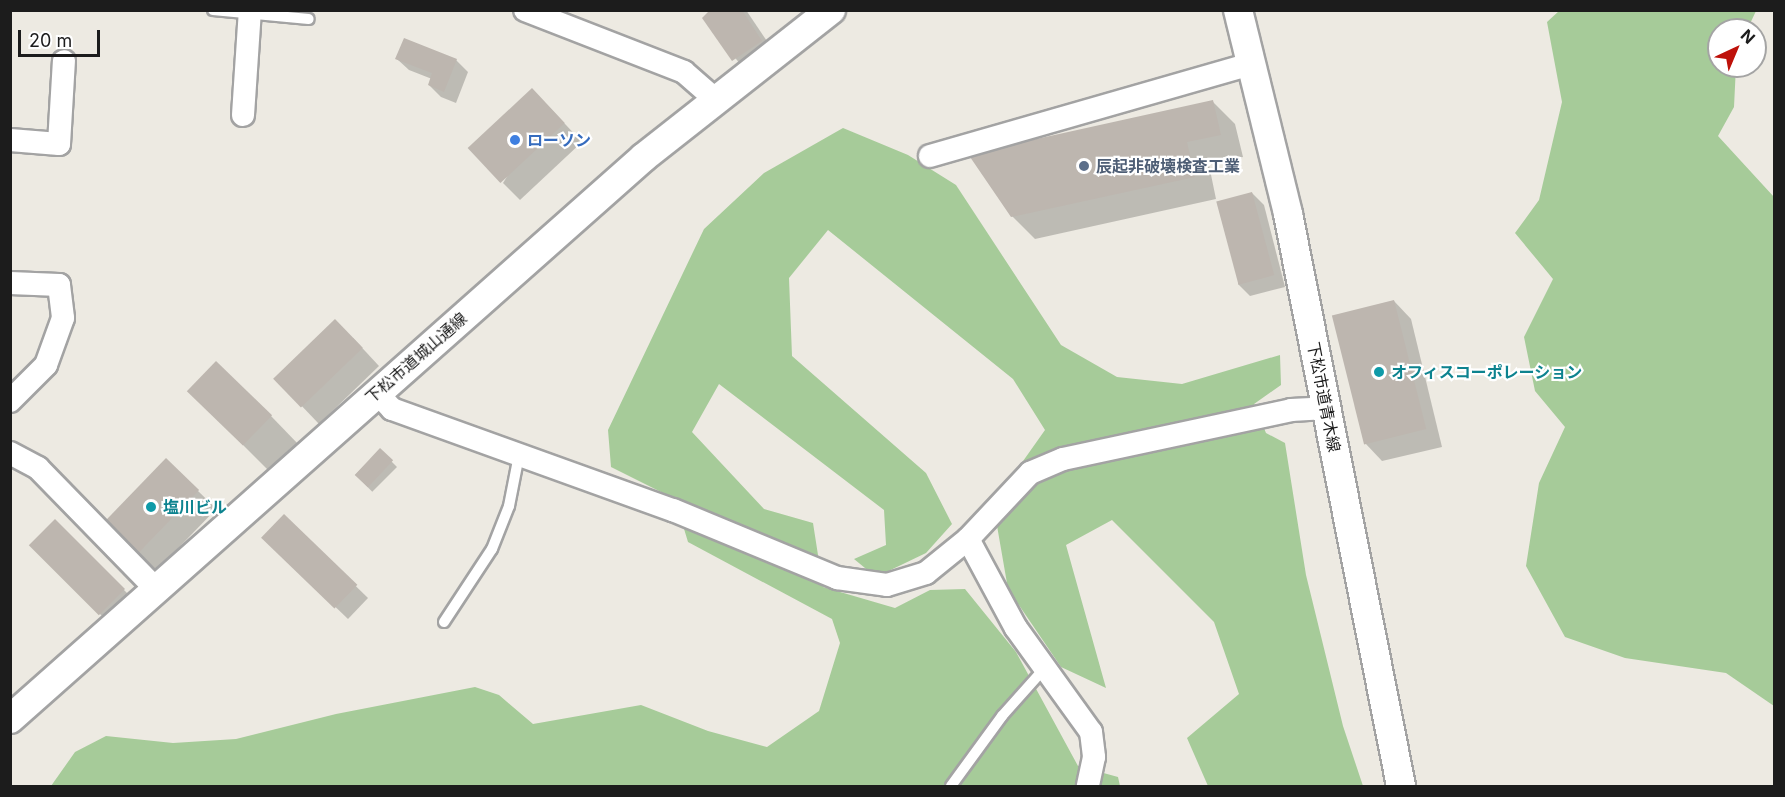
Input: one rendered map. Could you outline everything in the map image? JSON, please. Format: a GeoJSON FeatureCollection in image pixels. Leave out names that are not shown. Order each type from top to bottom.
{"type":"FeatureCollection","features":[{"type":"Feature","properties":{"kind":"street"},"geometry":{"type":"LineString","coordinates":[[525,10],[684,72],[715,99]]}},
{"type":"Feature","properties":{"kind":"street","name":"下松市道城山通線"},"geometry":{"type":"LineString","coordinates":[[10,719],[377,393],[715,99],[831,10]]}},
{"type":"Feature","properties":{"kind":"street","name":"下松市道青木線"},"geometry":{"type":"LineString","coordinates":[[1238,10],[1288,214],[1401,786]]}},
{"type":"Feature","properties":{"kind":"street"},"geometry":{"type":"LineString","coordinates":[[243,115],[250,13]]}},
{"type":"Feature","properties":{"kind":"street"},"geometry":{"type":"LineString","coordinates":[[10,140],[59,144],[64,61]]}},
{"type":"Feature","properties":{"kind":"street"},"geometry":{"type":"LineString","coordinates":[[930,156],[1251,64]]}},
{"type":"Feature","properties":{"kind":"street"},"geometry":{"type":"LineString","coordinates":[[10,283],[59,285],[63,318],[46,365],[10,401]]}},
{"type":"Feature","properties":{"kind":"street"},"geometry":{"type":"LineString","coordinates":[[377,393],[392,409],[673,510],[837,578],[866,585],[887,585],[926,573],[968,539],[1030,473],[1063,459],[1291,410],[1327,408]]}},
{"type":"Feature","properties":{"kind":"street"},"geometry":{"type":"LineString","coordinates":[[10,453],[38,468],[156,589]]}},
{"type":"Feature","properties":{"kind":"street"},"geometry":{"type":"LineString","coordinates":[[968,539],[1043,670],[1091,732],[1094,757],[1088,786]]}},
{"type":"Feature","properties":{"kind":"lane"},"geometry":{"type":"LineString","coordinates":[[213,10],[309,19]]}},
{"type":"Feature","properties":{"kind":"lane"},"geometry":{"type":"LineString","coordinates":[[444,622],[492,549],[509,506],[519,455]]}},
{"type":"Feature","properties":{"kind":"lane"},"geometry":{"type":"LineString","coordinates":[[951,786],[1002,716],[1043,670]]}},
{"type":"Feature","properties":{"kind":"green space"},"geometry":{"type":"Polygon","coordinates":[[[1559,11],[1756,11],[1753,18],[1707,18],[1707,78],[1735,78],[1734,107],[1718,136],[1774,197],[1774,706],[1726,673],[1625,658],[1565,637],[1526,566],[1539,483],[1565,427],[1535,391],[1524,337],[1553,279],[1515,233],[1539,200],[1562,102],[1547,22],[1559,11]]]}},
{"type":"Feature","properties":{"kind":"green space"},"geometry":{"type":"Polygon","coordinates":[[[843,128],[908,155],[956,185],[1061,345],[1117,377],[1182,384],[1280,355],[1281,385],[1254,404],[1266,433],[1285,443],[1306,575],[1343,726],[1363,786],[1208,786],[1187,738],[1239,694],[1214,622],[1112,520],[1066,545],[1106,688],[1061,667],[1008,589],[996,520],[1009,481],[1045,430],[1013,379],[828,230],[789,278],[792,356],[926,473],[952,524],[926,553],[876,577],[854,559],[886,545],[884,510],[719,384],[692,432],[764,509],[813,523],[823,587],[895,608],[930,590],[965,589],[1016,652],[1078,766],[1118,777],[1120,786],[51,786],[75,752],[106,736],[173,743],[236,739],[336,714],[475,687],[499,695],[533,724],[641,705],[708,731],[767,747],[819,711],[840,643],[832,619],[688,542],[675,499],[611,467],[608,430],[704,229],[764,173],[843,128]]]}},
{"type":"Feature","properties":{"kind":"building"},"geometry":{"type":"Polygon","coordinates":[[[710,10],[742,10],[762,41],[732,61],[702,18],[710,10]]]}},
{"type":"Feature","properties":{"kind":"building"},"geometry":{"type":"Polygon","coordinates":[[[404,38],[457,59],[444,92],[428,85],[432,73],[395,59],[404,38]]]}},
{"type":"Feature","properties":{"kind":"building"},"geometry":{"type":"Polygon","coordinates":[[[532,88],[565,123],[500,183],[468,148],[532,88]]]}},
{"type":"Feature","properties":{"kind":"building","name":"辰起非破壊検査工業"},"geometry":{"type":"Polygon","coordinates":[[[1213,100],[1221,135],[1187,142],[1195,177],[1011,217],[968,154],[1213,100]]]}},
{"type":"Feature","properties":{"kind":"building"},"geometry":{"type":"Polygon","coordinates":[[[1252,192],[1274,275],[1239,285],[1216,202],[1252,192]]]}},
{"type":"Feature","properties":{"kind":"building","name":"オフィスコーポレーション"},"geometry":{"type":"Polygon","coordinates":[[[1394,300],[1426,429],[1364,445],[1332,315],[1394,300]]]}},
{"type":"Feature","properties":{"kind":"building"},"geometry":{"type":"Polygon","coordinates":[[[335,319],[363,348],[301,408],[273,379],[335,319]]]}},
{"type":"Feature","properties":{"kind":"building"},"geometry":{"type":"Polygon","coordinates":[[[216,361],[272,415],[243,445],[187,391],[216,361]]]}},
{"type":"Feature","properties":{"kind":"building"},"geometry":{"type":"Polygon","coordinates":[[[380,448],[393,460],[368,487],[355,475],[380,448]]]}},
{"type":"Feature","properties":{"kind":"building","name":"塩川ビル"},"geometry":{"type":"Polygon","coordinates":[[[166,458],[199,490],[136,555],[103,523],[166,458]]]}},
{"type":"Feature","properties":{"kind":"building"},"geometry":{"type":"Polygon","coordinates":[[[284,514],[357,585],[334,609],[261,538],[284,514]]]}},
{"type":"Feature","properties":{"kind":"building"},"geometry":{"type":"Polygon","coordinates":[[[55,519],[125,589],[99,615],[29,545],[55,519]]]}},
{"type":"Feature","properties":{"kind":"place","name":"ローソン"},"geometry":{"type":"Point","coordinates":[515,140]}},
{"type":"Feature","properties":{"kind":"place","name":"辰起非破壊検査工業"},"geometry":{"type":"Point","coordinates":[1084,166]}},
{"type":"Feature","properties":{"kind":"place","name":"オフィスコーポレーション"},"geometry":{"type":"Point","coordinates":[1379,372]}},
{"type":"Feature","properties":{"kind":"place","name":"塩川ビル"},"geometry":{"type":"Point","coordinates":[151,507]}}]}
